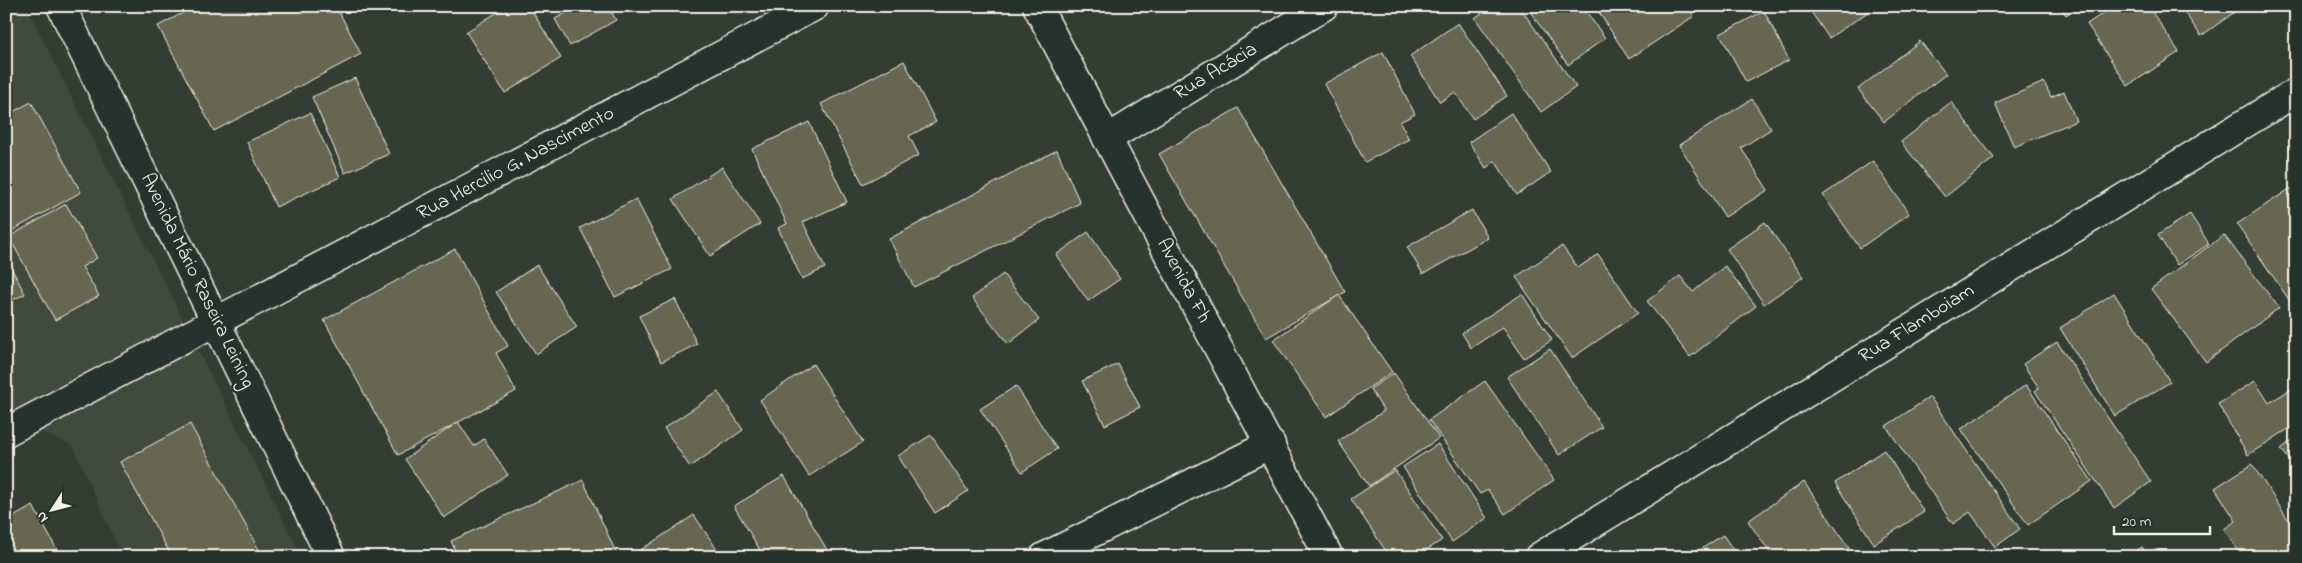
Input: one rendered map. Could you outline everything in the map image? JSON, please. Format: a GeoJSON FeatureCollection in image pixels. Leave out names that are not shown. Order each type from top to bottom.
{"type":"FeatureCollection","features":[{"type":"Feature","properties":{"kind":"street","name":"Avenida Mário Raseira Leining"},"geometry":{"type":"LineString","coordinates":[[61,6],[218,322],[331,557]]}},
{"type":"Feature","properties":{"kind":"street","name":"Rua Hercilio G. Nascimento"},"geometry":{"type":"LineString","coordinates":[[6,432],[815,6]]}},
{"type":"Feature","properties":{"kind":"street","name":"Avenida Fh"},"geometry":{"type":"LineString","coordinates":[[1037,6],[1271,444],[1329,557]]}},
{"type":"Feature","properties":{"kind":"street","name":"Rua Acácia"},"geometry":{"type":"LineString","coordinates":[[1107,139],[1324,6]]}},
{"type":"Feature","properties":{"kind":"street","name":"Rua Flamboiam"},"geometry":{"type":"LineString","coordinates":[[1539,557],[2296,92]]}},
{"type":"Feature","properties":{"kind":"street"},"geometry":{"type":"LineString","coordinates":[[1044,557],[1271,444]]}},
{"type":"Feature","properties":{"kind":"shaded area"},"geometry":{"type":"Polygon","coordinates":[[[6,6],[26,6],[302,557],[122,557],[73,446],[6,417],[6,6]]]}},
{"type":"Feature","properties":{"kind":"building"},"geometry":{"type":"Polygon","coordinates":[[[196,6],[336,6],[361,54],[214,131],[158,26],[196,6]]]}},
{"type":"Feature","properties":{"kind":"building"},"geometry":{"type":"Polygon","coordinates":[[[507,6],[529,6],[561,58],[505,93],[466,32],[507,6]]]}},
{"type":"Feature","properties":{"kind":"building"},"geometry":{"type":"Polygon","coordinates":[[[574,6],[608,6],[616,20],[570,46],[555,19],[575,8],[574,6]]]}},
{"type":"Feature","properties":{"kind":"building"},"geometry":{"type":"Polygon","coordinates":[[[1491,6],[1519,6],[1576,87],[1541,112],[1475,18],[1491,6]]]}},
{"type":"Feature","properties":{"kind":"building"},"geometry":{"type":"Polygon","coordinates":[[[1526,6],[1582,6],[1605,38],[1568,65],[1526,6]]]}},
{"type":"Feature","properties":{"kind":"building"},"geometry":{"type":"Polygon","coordinates":[[[1595,6],[1687,6],[1694,16],[1629,59],[1595,6]]]}},
{"type":"Feature","properties":{"kind":"building"},"geometry":{"type":"Polygon","coordinates":[[[1807,6],[1877,6],[1829,38],[1807,6]]]}},
{"type":"Feature","properties":{"kind":"building"},"geometry":{"type":"Polygon","coordinates":[[[2060,6],[2078,6],[2066,15],[2060,6]]]}},
{"type":"Feature","properties":{"kind":"building"},"geometry":{"type":"Polygon","coordinates":[[[2114,6],[2148,6],[2179,52],[2128,86],[2087,24],[2114,6]]]}},
{"type":"Feature","properties":{"kind":"building"},"geometry":{"type":"Polygon","coordinates":[[[2180,6],[2243,6],[2201,36],[2180,6]]]}},
{"type":"Feature","properties":{"kind":"building"},"geometry":{"type":"Polygon","coordinates":[[[1764,11],[1789,60],[1746,82],[1720,34],[1764,11]]]}},
{"type":"Feature","properties":{"kind":"building"},"geometry":{"type":"Polygon","coordinates":[[[1458,23],[1507,96],[1473,119],[1455,92],[1440,102],[1410,56],[1458,23]]]}},
{"type":"Feature","properties":{"kind":"building"},"geometry":{"type":"Polygon","coordinates":[[[1920,41],[1946,74],[1884,122],[1858,89],[1920,41]]]}},
{"type":"Feature","properties":{"kind":"building"},"geometry":{"type":"Polygon","coordinates":[[[1383,52],[1415,114],[1400,122],[1409,139],[1365,162],[1324,84],[1383,52]]]}},
{"type":"Feature","properties":{"kind":"building"},"geometry":{"type":"Polygon","coordinates":[[[904,61],[936,122],[909,136],[919,155],[863,184],[821,104],[904,61]]]}},
{"type":"Feature","properties":{"kind":"building"},"geometry":{"type":"Polygon","coordinates":[[[355,78],[389,154],[345,173],[312,97],[355,78]]]}},
{"type":"Feature","properties":{"kind":"building"},"geometry":{"type":"Polygon","coordinates":[[[2044,82],[2051,97],[2064,91],[2076,121],[2014,147],[1995,103],[2044,82]]]}},
{"type":"Feature","properties":{"kind":"building"},"geometry":{"type":"Polygon","coordinates":[[[1752,99],[1771,129],[1741,148],[1768,190],[1725,217],[1679,145],[1752,99]]]}},
{"type":"Feature","properties":{"kind":"building"},"geometry":{"type":"Polygon","coordinates":[[[31,102],[81,192],[6,234],[6,116],[31,102]]]}},
{"type":"Feature","properties":{"kind":"building"},"geometry":{"type":"Polygon","coordinates":[[[1951,102],[1994,158],[1945,197],[1901,142],[1951,102]]]}},
{"type":"Feature","properties":{"kind":"building"},"geometry":{"type":"Polygon","coordinates":[[[1238,108],[1345,292],[1266,338],[1159,154],[1238,108]]]}},
{"type":"Feature","properties":{"kind":"building"},"geometry":{"type":"Polygon","coordinates":[[[310,113],[340,177],[276,207],[247,142],[310,113]]]}},
{"type":"Feature","properties":{"kind":"building"},"geometry":{"type":"Polygon","coordinates":[[[1511,113],[1551,172],[1517,195],[1495,161],[1486,168],[1469,142],[1511,113]]]}},
{"type":"Feature","properties":{"kind":"building"},"geometry":{"type":"Polygon","coordinates":[[[809,122],[847,202],[803,222],[825,268],[802,279],[778,228],[787,224],[752,149],[809,122]]]}},
{"type":"Feature","properties":{"kind":"building"},"geometry":{"type":"Polygon","coordinates":[[[1057,150],[1080,203],[914,287],[889,239],[1057,150]]]}},
{"type":"Feature","properties":{"kind":"building"},"geometry":{"type":"Polygon","coordinates":[[[1873,161],[1909,214],[1860,248],[1823,195],[1873,161]]]}},
{"type":"Feature","properties":{"kind":"building"},"geometry":{"type":"Polygon","coordinates":[[[722,167],[760,224],[710,256],[673,199],[722,167]]]}},
{"type":"Feature","properties":{"kind":"building"},"geometry":{"type":"Polygon","coordinates":[[[2291,188],[2296,195],[2296,310],[2237,224],[2291,188]]]}},
{"type":"Feature","properties":{"kind":"building"},"geometry":{"type":"Polygon","coordinates":[[[636,199],[672,269],[615,297],[580,228],[636,199]]]}},
{"type":"Feature","properties":{"kind":"building"},"geometry":{"type":"Polygon","coordinates":[[[66,204],[97,258],[82,267],[99,296],[55,320],[9,237],[66,204]]]}},
{"type":"Feature","properties":{"kind":"building"},"geometry":{"type":"Polygon","coordinates":[[[1472,210],[1488,238],[1423,274],[1407,247],[1472,210]]]}},
{"type":"Feature","properties":{"kind":"building"},"geometry":{"type":"Polygon","coordinates":[[[2190,214],[2209,244],[2177,265],[2158,235],[2190,214]]]}},
{"type":"Feature","properties":{"kind":"building"},"geometry":{"type":"Polygon","coordinates":[[[1765,222],[1803,277],[1764,304],[1727,249],[1765,222]]]}},
{"type":"Feature","properties":{"kind":"building"},"geometry":{"type":"Polygon","coordinates":[[[1088,232],[1120,279],[1088,301],[1056,255],[1088,232]]]}},
{"type":"Feature","properties":{"kind":"building"},"geometry":{"type":"Polygon","coordinates":[[[2224,235],[2279,308],[2206,362],[2151,289],[2224,235]]]}},
{"type":"Feature","properties":{"kind":"building"},"geometry":{"type":"Polygon","coordinates":[[[1562,246],[1578,268],[1598,254],[1638,313],[1572,358],[1516,277],[1562,246]]]}},
{"type":"Feature","properties":{"kind":"building"},"geometry":{"type":"Polygon","coordinates":[[[455,249],[508,346],[496,353],[516,391],[398,455],[324,320],[455,249]]]}},
{"type":"Feature","properties":{"kind":"building"},"geometry":{"type":"Polygon","coordinates":[[[6,258],[25,294],[6,303],[6,258]]]}},
{"type":"Feature","properties":{"kind":"building"},"geometry":{"type":"Polygon","coordinates":[[[537,265],[577,327],[536,354],[496,292],[537,265]]]}},
{"type":"Feature","properties":{"kind":"building"},"geometry":{"type":"Polygon","coordinates":[[[1725,266],[1756,306],[1690,357],[1647,301],[1680,276],[1693,292],[1725,266]]]}},
{"type":"Feature","properties":{"kind":"building"},"geometry":{"type":"Polygon","coordinates":[[[1003,274],[1039,320],[1008,344],[972,298],[1003,274]]]}},
{"type":"Feature","properties":{"kind":"building"},"geometry":{"type":"Polygon","coordinates":[[[2114,293],[2170,382],[2115,416],[2060,328],[2114,293]]]}},
{"type":"Feature","properties":{"kind":"building"},"geometry":{"type":"Polygon","coordinates":[[[1522,294],[1552,340],[1524,358],[1503,327],[1471,348],[1462,333],[1522,294]]]}},
{"type":"Feature","properties":{"kind":"building"},"geometry":{"type":"Polygon","coordinates":[[[1339,295],[1392,372],[1326,417],[1273,340],[1339,295]]]}},
{"type":"Feature","properties":{"kind":"building"},"geometry":{"type":"Polygon","coordinates":[[[675,299],[697,344],[661,362],[639,316],[675,299]]]}},
{"type":"Feature","properties":{"kind":"building"},"geometry":{"type":"Polygon","coordinates":[[[2057,342],[2151,482],[2114,508],[2035,391],[2039,388],[2023,364],[2057,342]]]}},
{"type":"Feature","properties":{"kind":"building"},"geometry":{"type":"Polygon","coordinates":[[[1550,349],[1602,427],[1559,455],[1507,377],[1550,349]]]}},
{"type":"Feature","properties":{"kind":"building"},"geometry":{"type":"Polygon","coordinates":[[[813,364],[863,442],[809,476],[760,400],[813,364]]]}},
{"type":"Feature","properties":{"kind":"building"},"geometry":{"type":"Polygon","coordinates":[[[1118,364],[1140,407],[1105,425],[1082,381],[1118,364]]]}},
{"type":"Feature","properties":{"kind":"building"},"geometry":{"type":"Polygon","coordinates":[[[1394,373],[1439,438],[1369,486],[1338,441],[1384,411],[1370,389],[1394,373]]]}},
{"type":"Feature","properties":{"kind":"building"},"geometry":{"type":"Polygon","coordinates":[[[1485,381],[1554,480],[1505,514],[1488,490],[1480,494],[1429,420],[1485,381]]]}},
{"type":"Feature","properties":{"kind":"building"},"geometry":{"type":"Polygon","coordinates":[[[2255,381],[2269,403],[2296,386],[2296,424],[2248,455],[2218,404],[2255,381]]]}},
{"type":"Feature","properties":{"kind":"building"},"geometry":{"type":"Polygon","coordinates":[[[2026,385],[2092,481],[2028,525],[1961,429],[2026,385]]]}},
{"type":"Feature","properties":{"kind":"building"},"geometry":{"type":"Polygon","coordinates":[[[1016,386],[1057,449],[1022,472],[980,409],[1016,386]]]}},
{"type":"Feature","properties":{"kind":"building"},"geometry":{"type":"Polygon","coordinates":[[[718,392],[743,430],[690,467],[664,428],[718,392]]]}},
{"type":"Feature","properties":{"kind":"building"},"geometry":{"type":"Polygon","coordinates":[[[1930,397],[2020,529],[1995,547],[1970,512],[1953,524],[1886,426],[1930,397]]]}},
{"type":"Feature","properties":{"kind":"building"},"geometry":{"type":"Polygon","coordinates":[[[458,422],[474,446],[484,439],[508,475],[444,518],[405,459],[458,422]]]}},
{"type":"Feature","properties":{"kind":"building"},"geometry":{"type":"Polygon","coordinates":[[[190,424],[263,557],[172,557],[120,462],[190,424]]]}},
{"type":"Feature","properties":{"kind":"building"},"geometry":{"type":"Polygon","coordinates":[[[931,435],[968,491],[935,513],[898,456],[931,435]]]}},
{"type":"Feature","properties":{"kind":"building"},"geometry":{"type":"Polygon","coordinates":[[[2296,437],[2296,468],[2281,449],[2296,437]]]}},
{"type":"Feature","properties":{"kind":"building"},"geometry":{"type":"Polygon","coordinates":[[[1438,444],[1487,518],[1452,542],[1403,467],[1438,444]]]}},
{"type":"Feature","properties":{"kind":"building"},"geometry":{"type":"Polygon","coordinates":[[[1884,450],[1924,512],[1874,544],[1835,483],[1884,450]]]}},
{"type":"Feature","properties":{"kind":"building"},"geometry":{"type":"Polygon","coordinates":[[[2252,464],[2296,532],[2296,557],[2242,557],[2224,529],[2236,521],[2215,488],[2252,464]]]}},
{"type":"Feature","properties":{"kind":"building"},"geometry":{"type":"Polygon","coordinates":[[[1395,470],[1442,540],[1416,557],[1390,557],[1351,499],[1395,470]]]}},
{"type":"Feature","properties":{"kind":"building"},"geometry":{"type":"Polygon","coordinates":[[[784,476],[830,555],[828,557],[764,557],[734,506],[784,476]]]}},
{"type":"Feature","properties":{"kind":"building"},"geometry":{"type":"Polygon","coordinates":[[[583,480],[618,557],[458,557],[451,541],[583,480]]]}},
{"type":"Feature","properties":{"kind":"building"},"geometry":{"type":"Polygon","coordinates":[[[1804,482],[1849,548],[1836,557],[1773,557],[1748,521],[1804,482]]]}},
{"type":"Feature","properties":{"kind":"building"},"geometry":{"type":"Polygon","coordinates":[[[33,506],[61,557],[6,557],[6,521],[33,506]]]}},
{"type":"Feature","properties":{"kind":"building"},"geometry":{"type":"Polygon","coordinates":[[[694,515],[722,557],[634,557],[633,555],[694,515]]]}},
{"type":"Feature","properties":{"kind":"building"},"geometry":{"type":"Polygon","coordinates":[[[1723,535],[1738,557],[1689,557],[1723,535]]]}},
{"type":"Feature","properties":{"kind":"building"},"geometry":{"type":"Polygon","coordinates":[[[2142,547],[2149,557],[2128,557],[2142,547]]]}}]}
